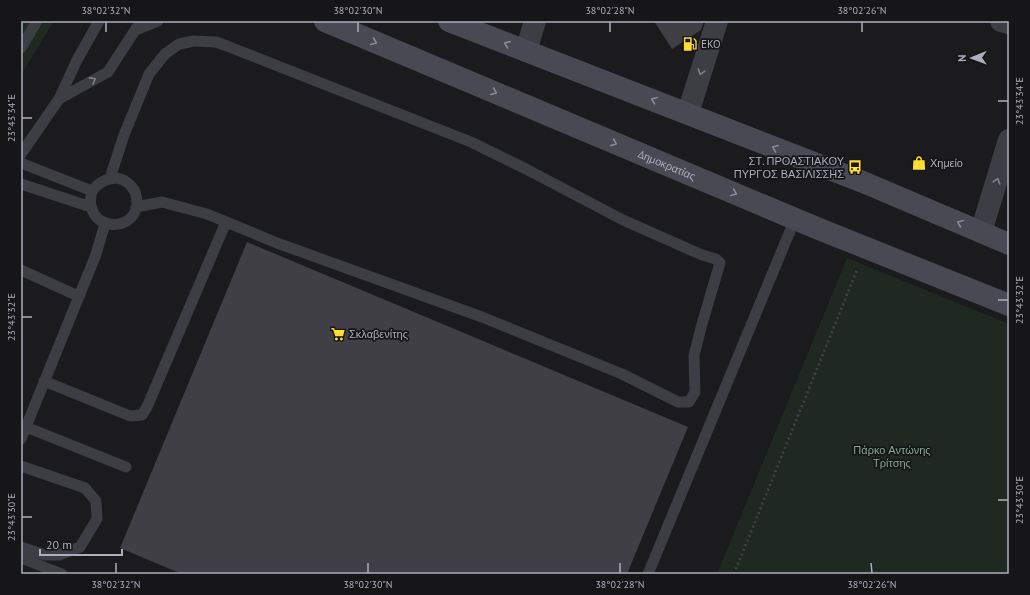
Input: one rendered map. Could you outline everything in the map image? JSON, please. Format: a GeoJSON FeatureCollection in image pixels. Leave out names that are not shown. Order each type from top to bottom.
{"type":"FeatureCollection","features":[{"type":"Feature","properties":{"kind":"main road","name":"Δημοκρατίας"},"geometry":{"type":"LineString","coordinates":[[325,21],[794,219],[1009,305]]}},
{"type":"Feature","properties":{"kind":"main road"},"geometry":{"type":"LineString","coordinates":[[449,21],[863,182],[1009,244]]}},
{"type":"Feature","properties":{"kind":"street"},"geometry":{"type":"LineString","coordinates":[[526,51],[535,21]]}},
{"type":"Feature","properties":{"kind":"street"},"geometry":{"type":"LineString","coordinates":[[688,114],[717,21]]}},
{"type":"Feature","properties":{"kind":"street"},"geometry":{"type":"LineString","coordinates":[[1001,21],[1009,23]]}},
{"type":"Feature","properties":{"kind":"street"},"geometry":{"type":"LineString","coordinates":[[981,232],[1009,140]]}},
{"type":"Feature","properties":{"kind":"lane"},"geometry":{"type":"LineString","coordinates":[[21,48],[37,21]]}},
{"type":"Feature","properties":{"kind":"lane"},"geometry":{"type":"LineString","coordinates":[[21,154],[59,99],[77,60],[99,21]]}},
{"type":"Feature","properties":{"kind":"lane"},"geometry":{"type":"LineString","coordinates":[[59,99],[108,72],[139,26],[158,21]]}},
{"type":"Feature","properties":{"kind":"lane"},"geometry":{"type":"LineString","coordinates":[[110,178],[124,135],[149,74],[164,54],[179,44],[194,41],[216,42],[227,46],[471,142],[637,227],[702,255],[716,259],[720,263],[694,355],[695,392],[689,402],[678,402],[622,374],[482,317],[277,243],[207,214],[162,202],[136,207]]}},
{"type":"Feature","properties":{"kind":"lane"},"geometry":{"type":"LineString","coordinates":[[21,163],[92,191]]}},
{"type":"Feature","properties":{"kind":"lane"},"geometry":{"type":"LineString","coordinates":[[110,178],[117,178],[124,181],[130,185],[135,192],[137,199],[133,215],[121,224],[105,224],[93,214],[90,207],[92,191],[96,185],[110,178]]}},
{"type":"Feature","properties":{"kind":"lane"},"geometry":{"type":"LineString","coordinates":[[21,184],[90,207]]}},
{"type":"Feature","properties":{"kind":"lane"},"geometry":{"type":"LineString","coordinates":[[648,574],[794,219]]}},
{"type":"Feature","properties":{"kind":"lane"},"geometry":{"type":"LineString","coordinates":[[44,382],[130,416],[142,415],[147,407],[226,222]]}},
{"type":"Feature","properties":{"kind":"lane"},"geometry":{"type":"LineString","coordinates":[[21,439],[95,256],[105,224]]}},
{"type":"Feature","properties":{"kind":"lane"},"geometry":{"type":"LineString","coordinates":[[21,270],[78,296]]}},
{"type":"Feature","properties":{"kind":"lane"},"geometry":{"type":"LineString","coordinates":[[26,427],[126,467]]}},
{"type":"Feature","properties":{"kind":"lane"},"geometry":{"type":"LineString","coordinates":[[21,466],[86,488],[96,501],[97,519],[80,547],[58,555],[45,555],[21,547]]}},
{"type":"Feature","properties":{"kind":"lane"},"geometry":{"type":"LineString","coordinates":[[21,558],[62,574]]}},
{"type":"Feature","properties":{"kind":"path"},"geometry":{"type":"LineString","coordinates":[[734,574],[866,248]]}},
{"type":"Feature","properties":{"kind":"green space"},"geometry":{"type":"Polygon","coordinates":[[[21,21],[54,21],[21,75],[21,21]]]}},
{"type":"Feature","properties":{"kind":"green space","name":"Πάρκο Αντώνης Τρίτσης"},"geometry":{"type":"Polygon","coordinates":[[[847,258],[1009,324],[1009,574],[717,574],[847,258]]]}},
{"type":"Feature","properties":{"kind":"building"},"geometry":{"type":"Polygon","coordinates":[[[654,21],[704,21],[701,30],[672,49],[654,21]]]}},
{"type":"Feature","properties":{"kind":"building","name":"Σκλαβενίτης"},"geometry":{"type":"Polygon","coordinates":[[[247,242],[688,427],[627,574],[182,574],[120,548],[247,242]]]}},
{"type":"Feature","properties":{"kind":"place","name":"EKO"},"geometry":{"type":"Point","coordinates":[690,44]}},
{"type":"Feature","properties":{"kind":"place","name":"Χημείο"},"geometry":{"type":"Point","coordinates":[919,163]}},
{"type":"Feature","properties":{"kind":"place","name":"ΣΤ. ΠΡΟΑΣΤΙΑΚΟΥ ΠΥΡΓΟΣ ΒΑΣΙΛΙΣΣΗΣ"},"geometry":{"type":"Point","coordinates":[855,167]}},
{"type":"Feature","properties":{"kind":"place","name":"Σκλαβενίτης"},"geometry":{"type":"Point","coordinates":[338,334]}}]}
